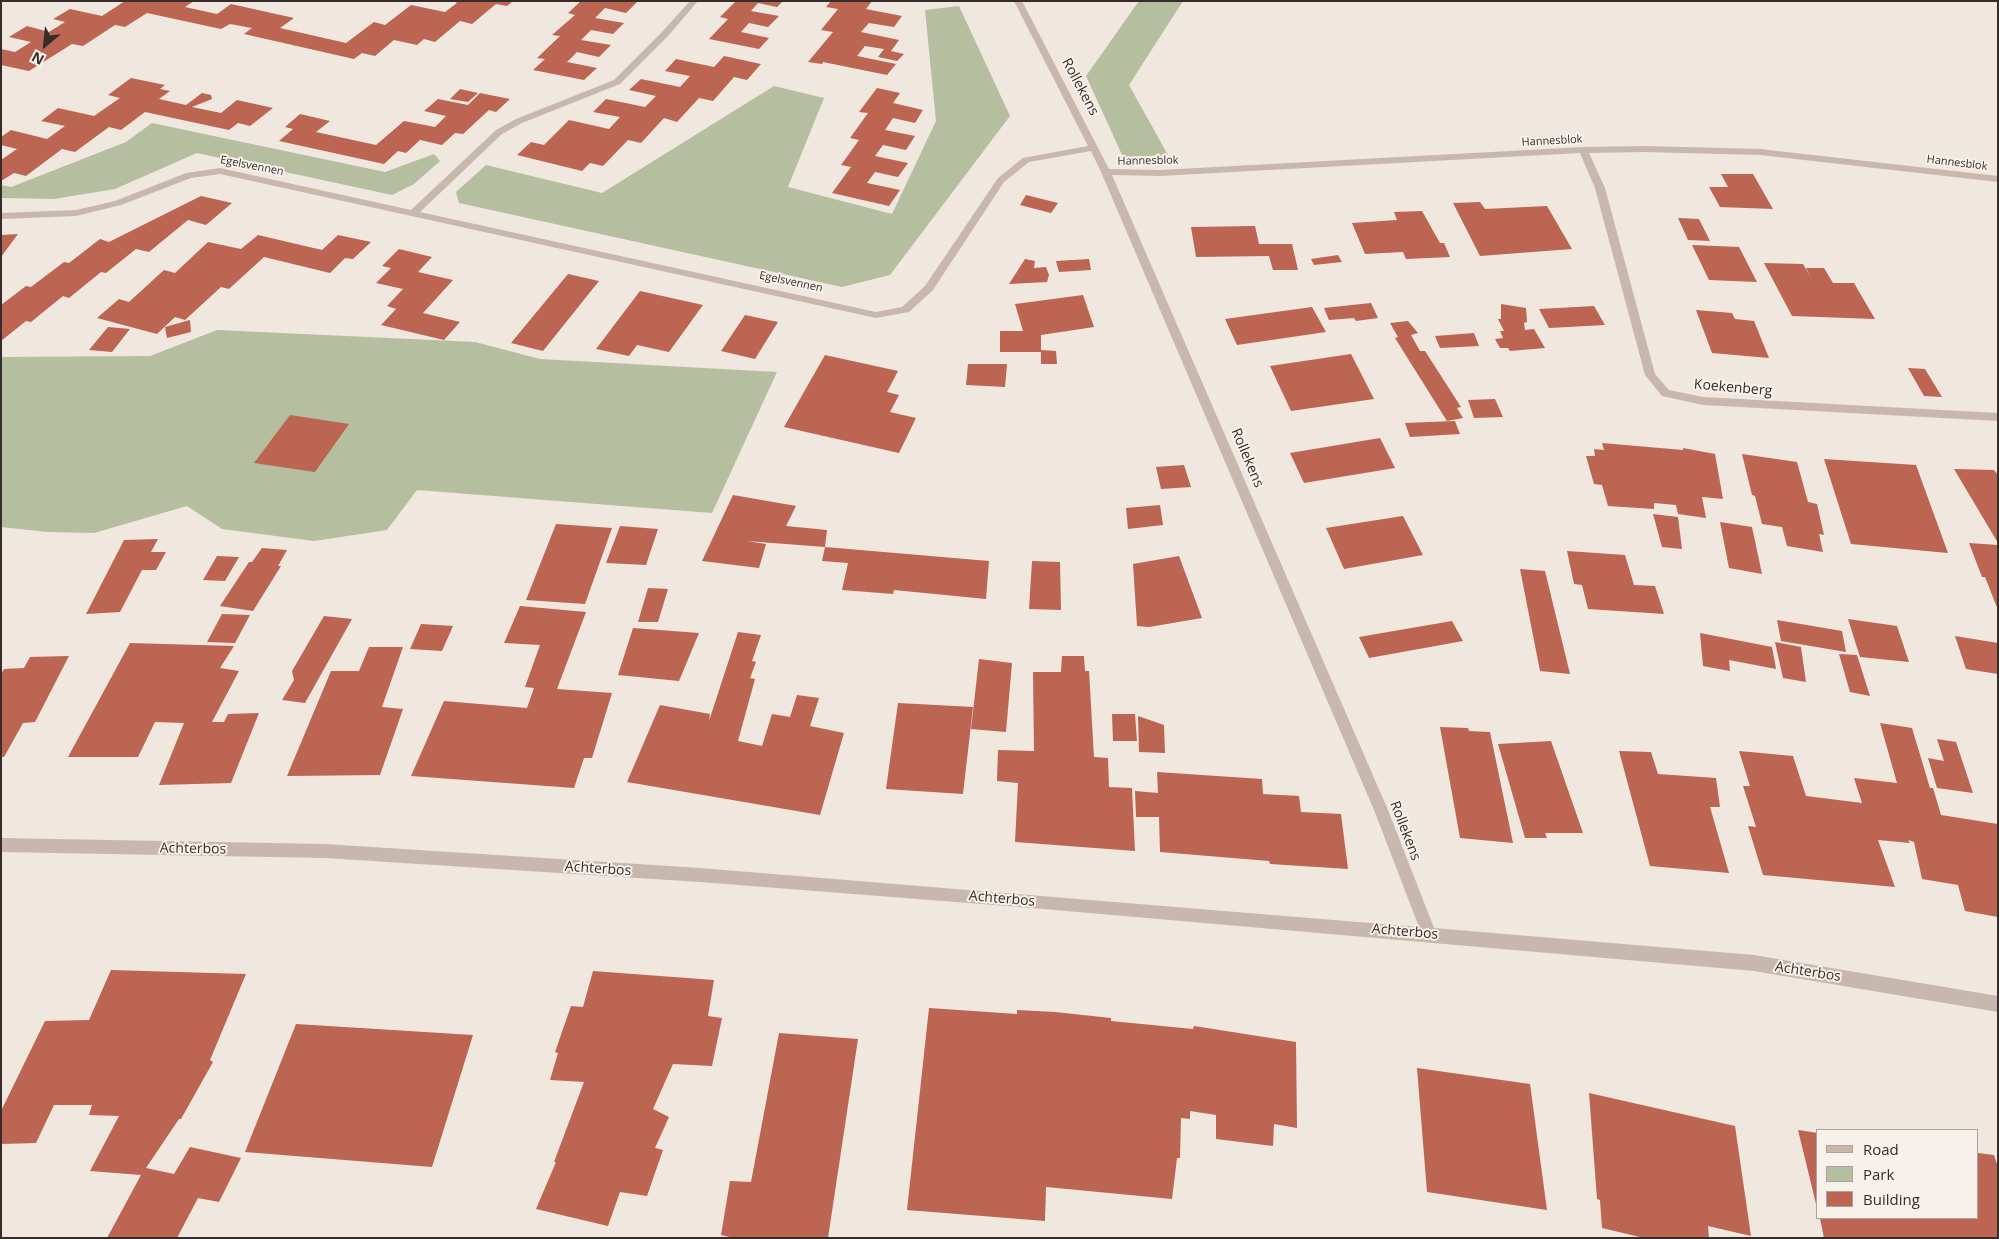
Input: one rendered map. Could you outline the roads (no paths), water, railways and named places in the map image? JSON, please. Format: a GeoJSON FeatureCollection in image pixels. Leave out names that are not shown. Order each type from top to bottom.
{"type":"FeatureCollection","features":[{"type":"Feature","properties":{"kind":"street"},"geometry":{"type":"LineString","coordinates":[[412,214],[499,132],[519,121],[617,82],[665,34],[694,1]]}},
{"type":"Feature","properties":{"kind":"street","name":"Rollekens"},"geometry":{"type":"LineString","coordinates":[[1018,1],[1106,172],[1381,810],[1429,934]]}},
{"type":"Feature","properties":{"kind":"street","name":"Egelsvennen"},"geometry":{"type":"LineString","coordinates":[[1,216],[76,213],[118,203],[189,175],[220,171],[876,315],[905,310],[929,288],[1001,180],[1026,160],[1095,148]]}},
{"type":"Feature","properties":{"kind":"street","name":"Hannesblok"},"geometry":{"type":"LineString","coordinates":[[1106,172],[1180,172],[1583,150],[1645,149],[1760,152],[1998,179]]}},
{"type":"Feature","properties":{"kind":"street","name":"Koekenberg"},"geometry":{"type":"LineString","coordinates":[[1583,150],[1600,188],[1650,375],[1666,393],[1703,401],[1998,417]]}},
{"type":"Feature","properties":{"kind":"street","name":"Achterbos"},"geometry":{"type":"LineString","coordinates":[[1,845],[326,851],[700,875],[1429,934],[1754,963],[1998,1004]]}}]}
